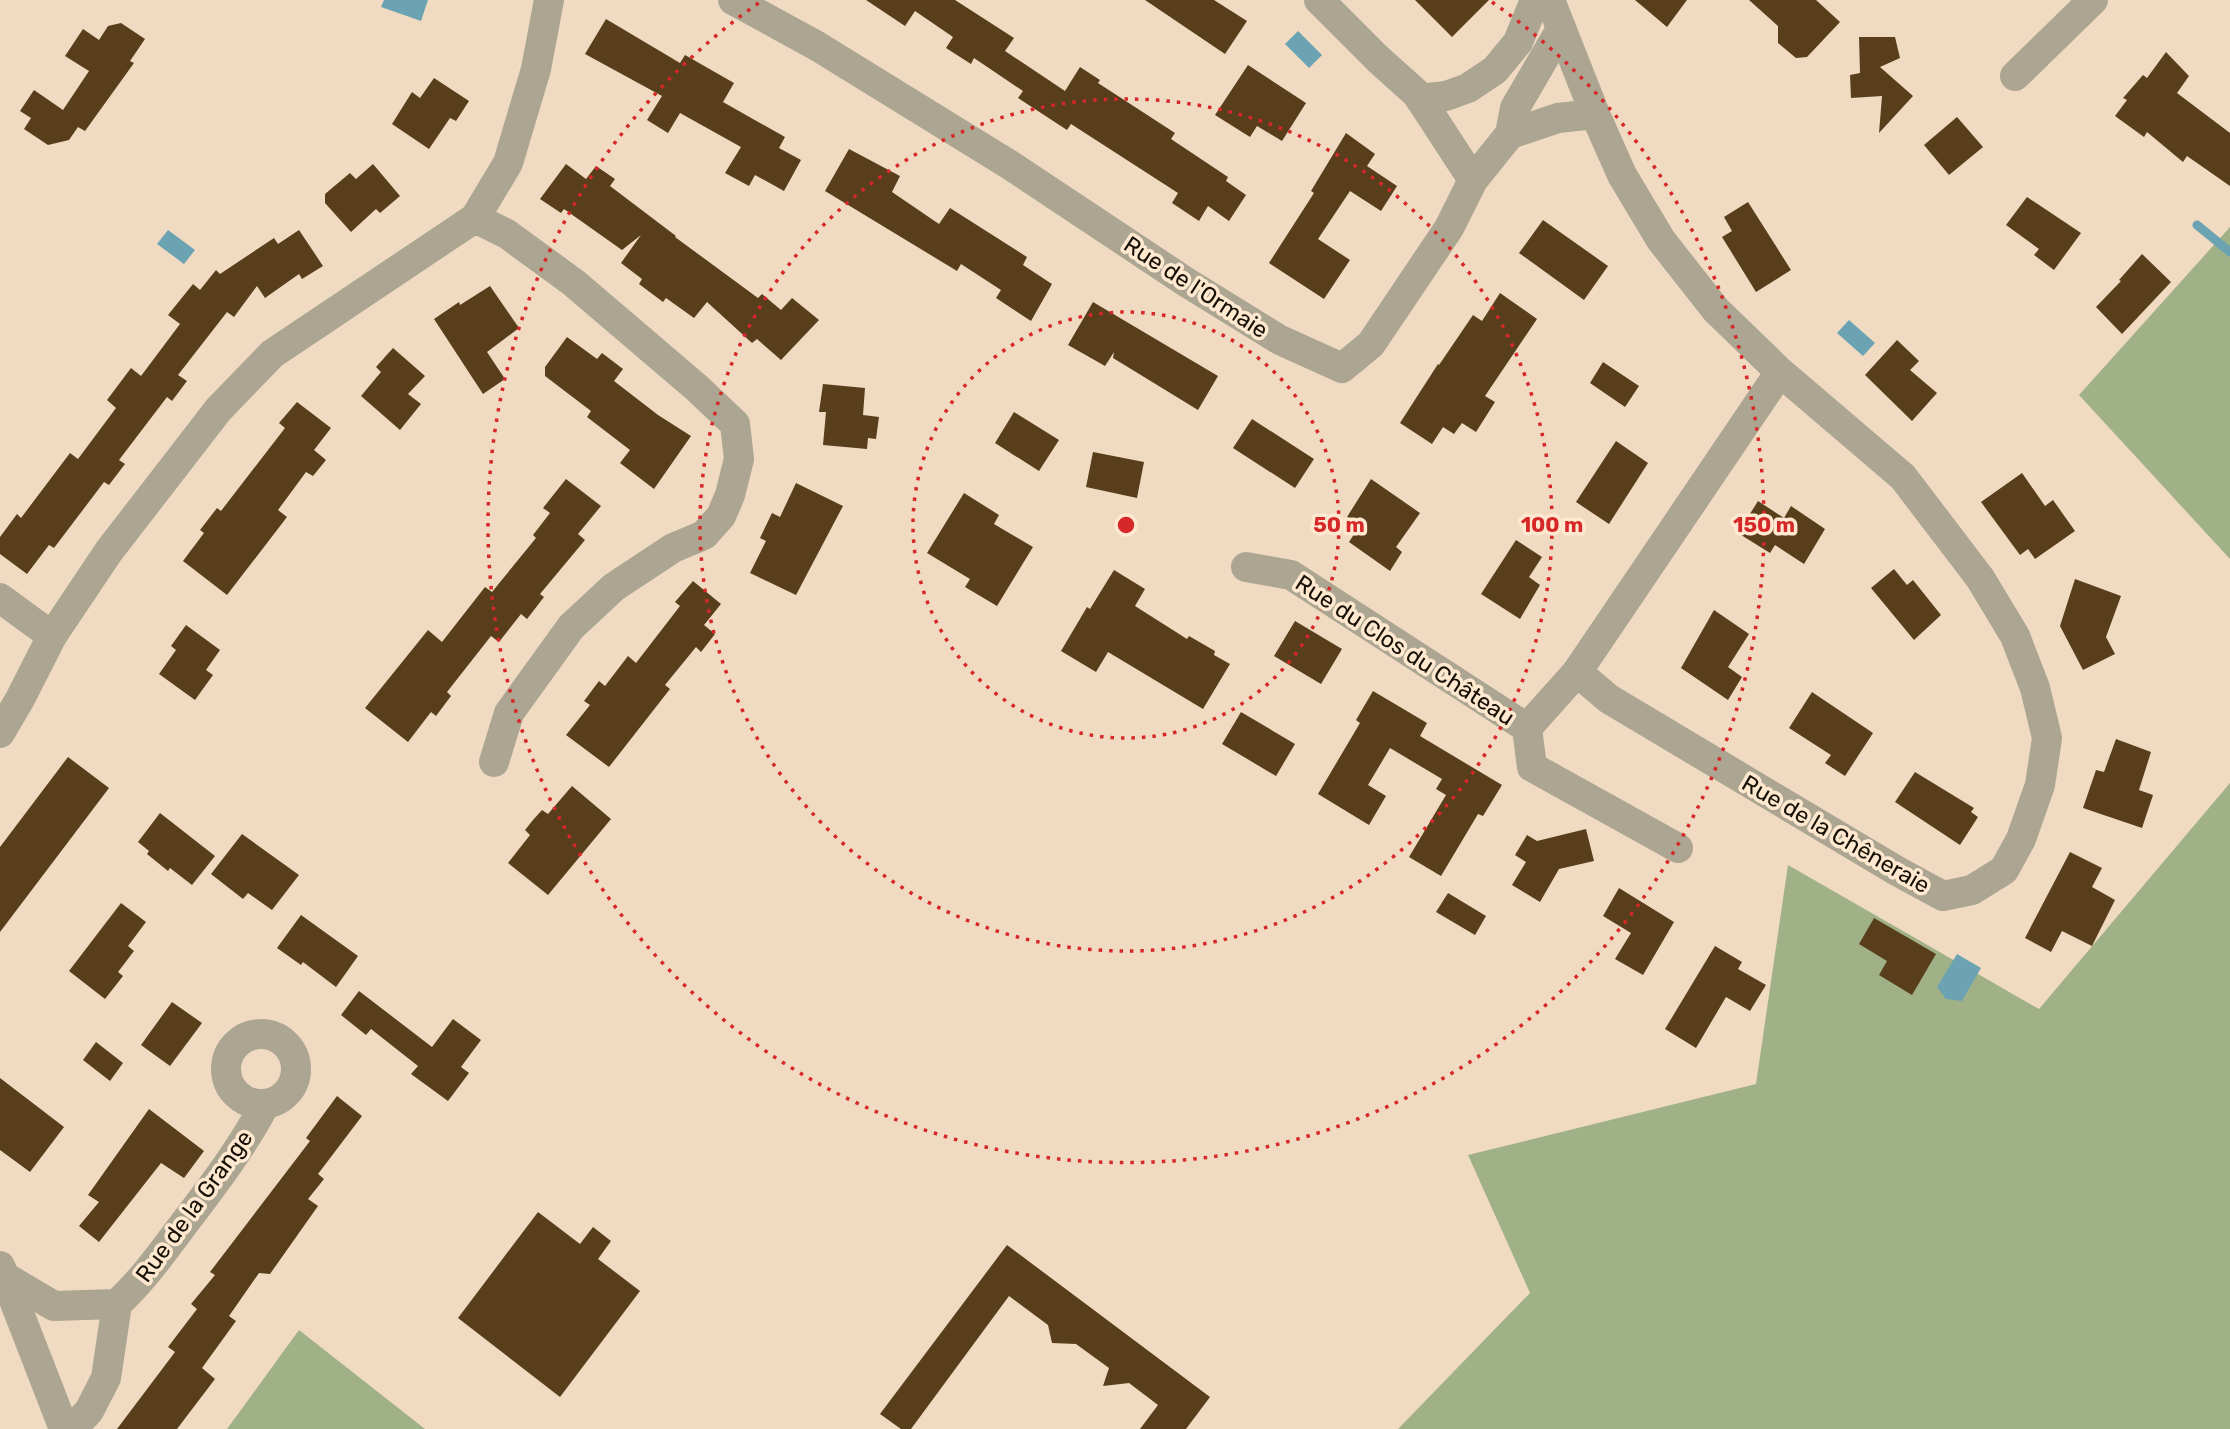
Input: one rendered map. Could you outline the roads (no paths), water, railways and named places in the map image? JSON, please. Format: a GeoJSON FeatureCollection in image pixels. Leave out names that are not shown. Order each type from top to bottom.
{"type":"FeatureCollection","features":[{"type":"Feature","properties":{"kind":"street"},"geometry":{"type":"LineString","coordinates":[[0,733],[52,636],[109,551],[210,421],[272,354],[475,218],[508,163],[536,69],[549,0]]}},
{"type":"Feature","properties":{"kind":"street","name":"Rue de l'Ormaie"},"geometry":{"type":"LineString","coordinates":[[733,0],[817,46],[1010,165],[1186,282],[1280,340],[1342,369],[1371,344],[1449,228],[1473,180],[1510,134]]}},
{"type":"Feature","properties":{"kind":"street"},"geometry":{"type":"LineString","coordinates":[[1319,0],[1420,99],[1473,180]]}},
{"type":"Feature","properties":{"kind":"street"},"geometry":{"type":"LineString","coordinates":[[1420,99],[1446,96],[1468,88],[1495,69],[1518,42],[1535,0]]}},
{"type":"Feature","properties":{"kind":"street","name":"Rue de la Chêneraie"},"geometry":{"type":"LineString","coordinates":[[1550,0],[1622,174],[1661,240],[1716,310],[1780,372],[1903,477],[1980,578],[2015,636],[2035,688],[2046,738],[2040,785],[2021,839],[2004,870],[1972,890],[1943,896],[1609,699],[1577,671]]}},
{"type":"Feature","properties":{"kind":"street"},"geometry":{"type":"LineString","coordinates":[[2015,76],[2094,0]]}},
{"type":"Feature","properties":{"kind":"street"},"geometry":{"type":"LineString","coordinates":[[1561,29],[1515,108],[1510,134],[1558,118],[1595,114]]}},
{"type":"Feature","properties":{"kind":"street"},"geometry":{"type":"LineString","coordinates":[[475,218],[507,234],[574,283],[697,388],[735,424],[739,458],[730,495],[721,516],[704,535],[673,548],[614,587],[571,627],[509,713],[494,762]]}},
{"type":"Feature","properties":{"kind":"street"},"geometry":{"type":"LineString","coordinates":[[1527,728],[1577,671],[1780,372]]}},
{"type":"Feature","properties":{"kind":"street","name":"Rue du Clos du Château"},"geometry":{"type":"LineString","coordinates":[[1246,567],[1291,575],[1527,728],[1532,767],[1678,848]]}},
{"type":"Feature","properties":{"kind":"street"},"geometry":{"type":"LineString","coordinates":[[0,598],[52,636]]}},
{"type":"Feature","properties":{"kind":"street","name":"Rue de la Grange"},"geometry":{"type":"LineString","coordinates":[[72,1429],[89,1411],[106,1378],[117,1304],[139,1283],[214,1184],[246,1139],[265,1104]]}},
{"type":"Feature","properties":{"kind":"street","name":"Rue de la Grange"},"geometry":{"type":"LineString","coordinates":[[2,1272],[54,1306],[117,1304]]}},
{"type":"Feature","properties":{"kind":"street","name":"Rue de la Grange"},"geometry":{"type":"LineString","coordinates":[[2,1272],[64,1429]]}},
{"type":"Feature","properties":{"kind":"water"},"geometry":{"type":"Polygon","coordinates":[[[384,0],[428,0],[421,21],[381,7],[384,0]]]}},
{"type":"Feature","properties":{"kind":"water"},"geometry":{"type":"Polygon","coordinates":[[[1298,31],[1322,55],[1309,68],[1285,44],[1298,31]]]}},
{"type":"Feature","properties":{"kind":"water"},"geometry":{"type":"Polygon","coordinates":[[[168,230],[195,250],[184,264],[157,244],[168,230]]]}},
{"type":"Feature","properties":{"kind":"water"},"geometry":{"type":"Polygon","coordinates":[[[1849,320],[1875,343],[1863,356],[1837,333],[1849,320]]]}},
{"type":"Feature","properties":{"kind":"water"},"geometry":{"type":"Polygon","coordinates":[[[1957,954],[1981,968],[1962,1001],[1946,999],[1937,987],[1957,954]]]}},
{"type":"Feature","properties":{"kind":"waterway"},"geometry":{"type":"LineString","coordinates":[[2197,225],[2230,252]]}}]}
